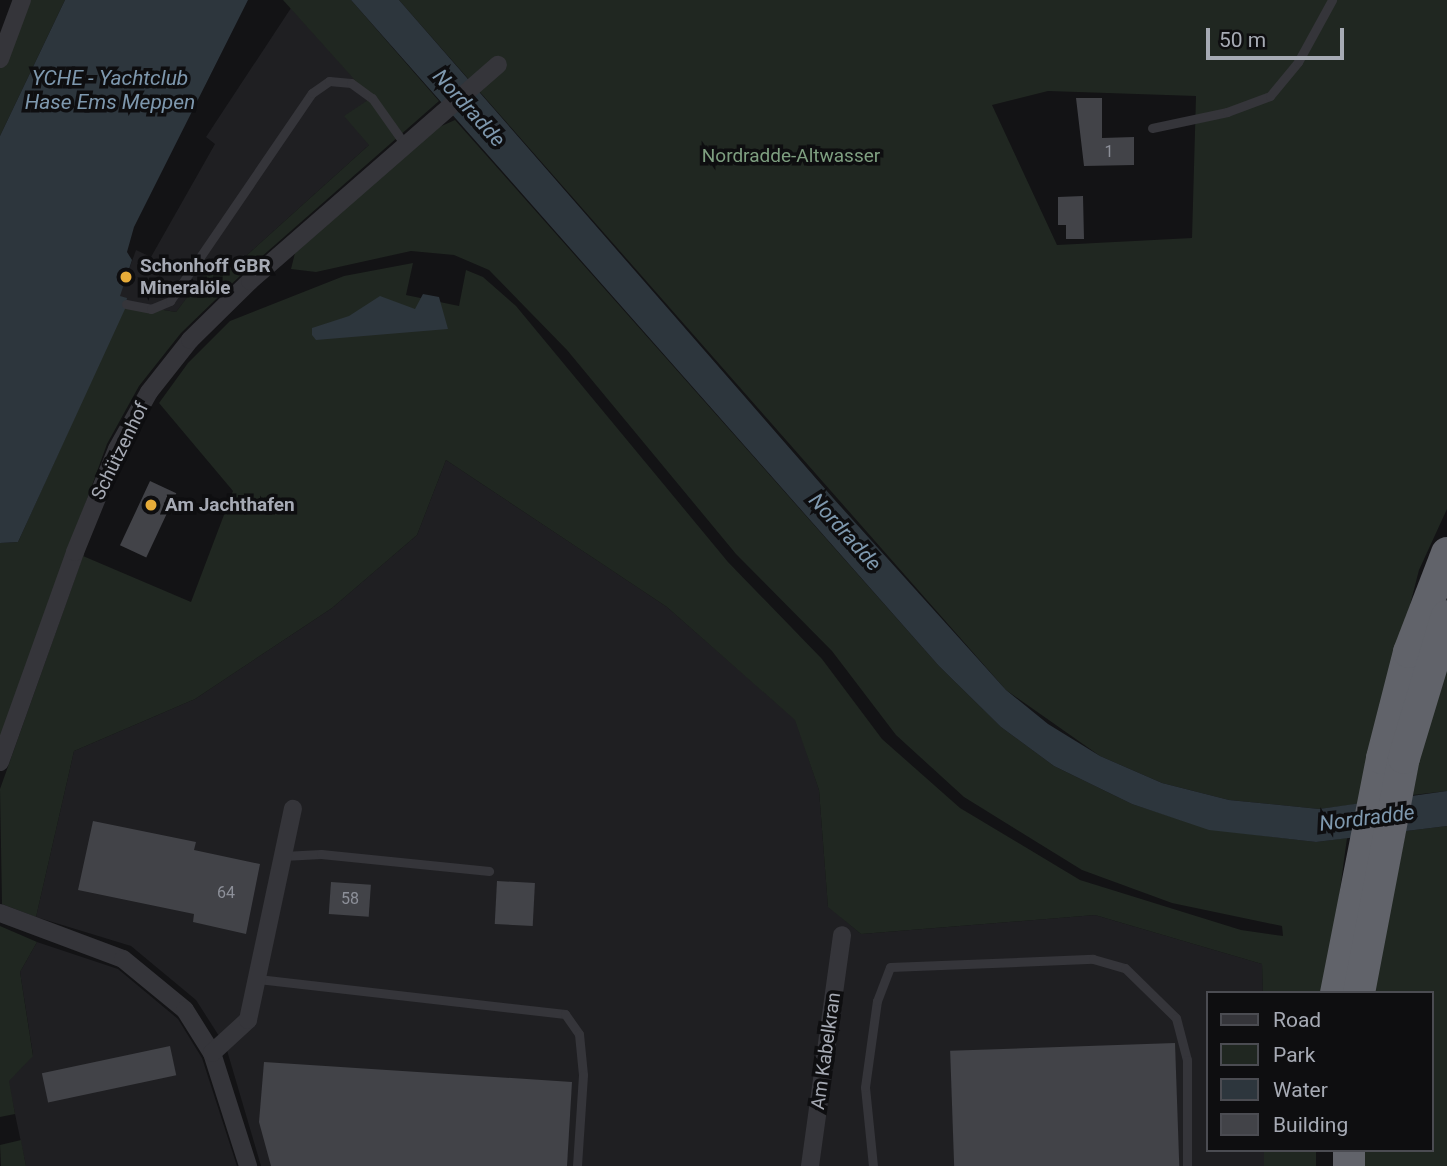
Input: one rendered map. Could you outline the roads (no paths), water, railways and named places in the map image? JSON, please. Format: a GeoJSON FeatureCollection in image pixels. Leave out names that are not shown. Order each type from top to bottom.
{"type":"FeatureCollection","features":[{"type":"Feature","properties":{"kind":"highway"},"geometry":{"type":"LineString","coordinates":[[1337,991],[1372,858],[1393,758],[1409,652],[1447,553]]}},
{"type":"Feature","properties":{"kind":"highway"},"geometry":{"type":"LineString","coordinates":[[1393,758],[1447,616]]}},
{"type":"Feature","properties":{"kind":"highway"},"geometry":{"type":"LineString","coordinates":[[1359,991],[1372,858]]}},
{"type":"Feature","properties":{"kind":"street"},"geometry":{"type":"LineString","coordinates":[[0,59],[22,0]]}},
{"type":"Feature","properties":{"kind":"street","name":"Schützenhof"},"geometry":{"type":"LineString","coordinates":[[0,762],[90,513],[117,449],[149,392],[190,340],[250,281],[493,68]]}},
{"type":"Feature","properties":{"kind":"street"},"geometry":{"type":"LineString","coordinates":[[212,1053],[248,1020],[293,809]]}},
{"type":"Feature","properties":{"kind":"street"},"geometry":{"type":"LineString","coordinates":[[0,913],[123,959],[185,1010],[212,1053],[247,1166]]}},
{"type":"Feature","properties":{"kind":"street","name":"Am Kabelkran"},"geometry":{"type":"LineString","coordinates":[[810,1166],[842,935]]}},
{"type":"Feature","properties":{"kind":"lane"},"geometry":{"type":"LineString","coordinates":[[1152,128],[1227,112],[1270,96],[1298,62],[1332,0]]}},
{"type":"Feature","properties":{"kind":"lane"},"geometry":{"type":"LineString","coordinates":[[126,304],[152,309],[170,301],[312,93],[329,81],[351,83],[372,98],[406,146]]}},
{"type":"Feature","properties":{"kind":"lane"},"geometry":{"type":"LineString","coordinates":[[283,856],[321,854],[489,872]]}},
{"type":"Feature","properties":{"kind":"lane"},"geometry":{"type":"LineString","coordinates":[[873,1166],[865,1087],[877,1001],[890,967],[1093,960],[1125,968],[1176,1018],[1187,1060],[1187,1166]]}},
{"type":"Feature","properties":{"kind":"lane"},"geometry":{"type":"LineString","coordinates":[[258,979],[565,1014],[579,1034],[583,1075],[578,1166]]}},
{"type":"Feature","properties":{"kind":"water","name":"YCHE - Yachtclub Hase Ems Meppen"},"geometry":{"type":"Polygon","coordinates":[[[65,0],[248,0],[134,227],[127,252],[132,260],[120,296],[127,298],[125,309],[18,542],[0,543],[0,136],[65,0]]]}},
{"type":"Feature","properties":{"kind":"water","name":"Nordradde"},"geometry":{"type":"Polygon","coordinates":[[[351,0],[399,0],[833,498],[1006,690],[1048,724],[1100,756],[1162,783],[1229,800],[1319,809],[1447,791],[1447,826],[1316,842],[1209,830],[1132,804],[1054,766],[1001,727],[939,666],[351,0]]]}},
{"type":"Feature","properties":{"kind":"water"},"geometry":{"type":"Polygon","coordinates":[[[423,294],[439,297],[448,329],[316,340],[312,335],[312,328],[349,316],[380,296],[415,309],[423,294]]]}},
{"type":"Feature","properties":{"kind":"place","name":"Schonhoff GBR Mineralöle"},"geometry":{"type":"Point","coordinates":[126,277]}},
{"type":"Feature","properties":{"kind":"place","name":"Am Jachthafen"},"geometry":{"type":"Point","coordinates":[151,505]}},
{"type":"Feature","properties":{"kind":"park label","name":"Nordradde-Altwasser"},"geometry":{"type":"Point","coordinates":[791,156]}}]}
